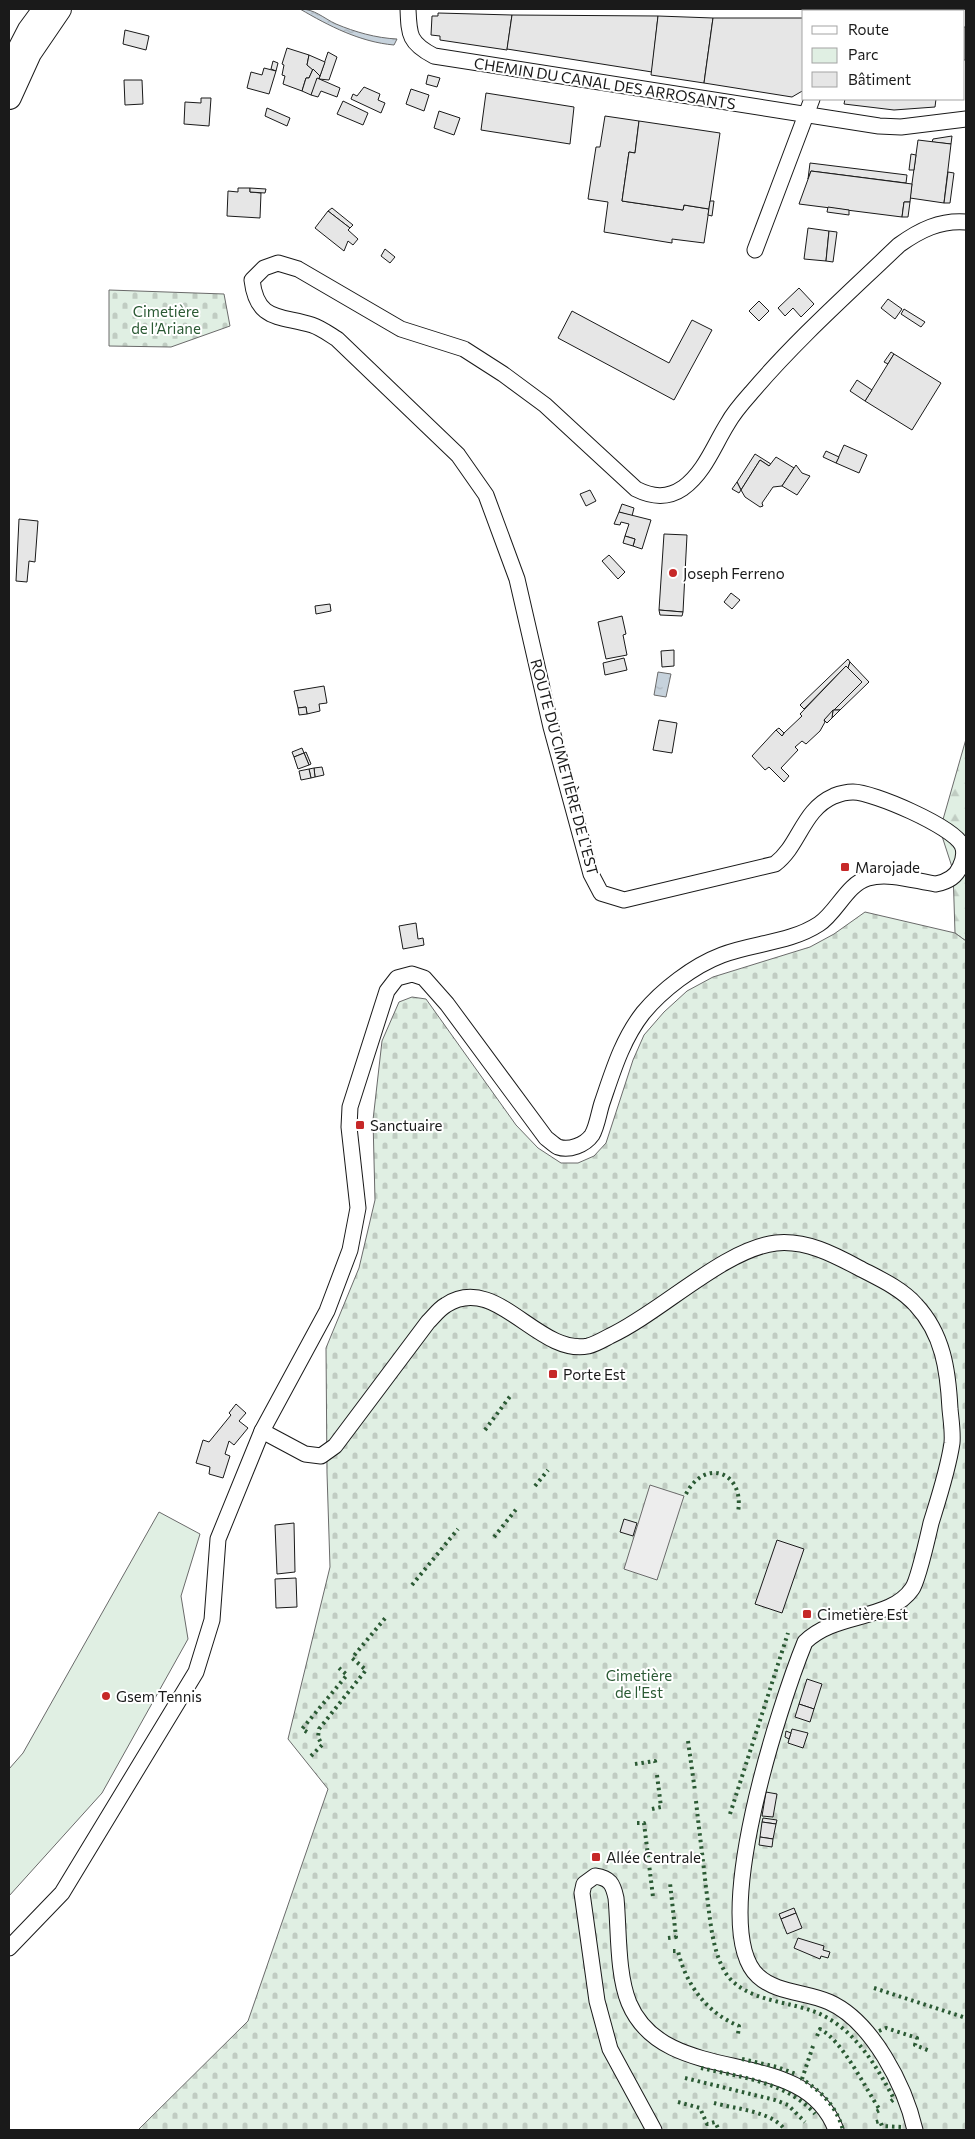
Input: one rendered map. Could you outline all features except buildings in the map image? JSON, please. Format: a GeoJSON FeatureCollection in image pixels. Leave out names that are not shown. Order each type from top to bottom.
{"type":"FeatureCollection","features":[{"type":"Feature","properties":{"kind":"main road"},"geometry":{"type":"LineString","coordinates":[[9,97],[29,53],[58,9]]}},
{"type":"Feature","properties":{"kind":"street"},"geometry":{"type":"LineString","coordinates":[[9,61],[26,28],[40,9]]}},
{"type":"Feature","properties":{"kind":"street","name":"CHEMIN DU CANAL DES ARROSANTS"},"geometry":{"type":"LineString","coordinates":[[408,9],[409,36],[422,50],[434,56],[879,126],[901,127],[966,119]]}},
{"type":"Feature","properties":{"kind":"street"},"geometry":{"type":"LineString","coordinates":[[755,250],[812,100]]}},
{"type":"Feature","properties":{"kind":"street","name":"ROUTE DU CIMETIÈRE DE L'EST"},"geometry":{"type":"LineString","coordinates":[[9,1948],[62,1893],[196,1672],[212,1620],[218,1539],[262,1431],[327,1310],[350,1250],[358,1208],[349,1127],[350,1107],[387,991],[397,978],[412,974],[424,978],[447,1004],[546,1138],[557,1147],[569,1148],[582,1145],[592,1135],[615,1062],[631,1030],[653,1003],[687,974],[721,955],[802,934],[820,924],[833,912],[851,890],[866,879],[877,876],[936,884],[945,882],[959,870],[964,852],[962,845],[946,830],[903,807],[854,792],[836,795],[820,804],[805,819],[784,857],[775,864],[624,900],[601,893],[591,874],[551,727],[517,579],[486,495],[458,455],[337,338],[313,326],[279,318],[261,308],[254,297],[252,280],[264,268],[278,263],[298,269],[401,329],[464,349],[546,405],[636,489],[649,495],[661,496],[684,487],[704,466],[728,422],[752,392],[800,340],[899,245],[916,233],[935,224],[966,222]]}},
{"type":"Feature","properties":{"kind":"street"},"geometry":{"type":"LineString","coordinates":[[262,1431],[305,1454],[321,1456],[335,1446],[428,1322],[446,1304],[463,1298],[488,1300],[510,1311],[536,1331],[562,1344],[576,1347],[590,1346],[624,1330],[731,1259],[754,1249],[775,1243],[801,1243],[829,1252],[888,1283],[915,1303],[935,1329],[945,1356],[952,1441],[945,1474],[913,1588],[887,1608],[826,1625],[805,1642],[782,1705],[760,1780],[743,1878],[740,1907],[743,1952],[750,1967],[765,1982],[828,2002],[847,2013],[861,2026],[875,2044],[903,2092],[914,2130]]}},
{"type":"Feature","properties":{"kind":"street"},"geometry":{"type":"LineString","coordinates":[[654,2130],[615,2062],[600,2015],[582,1893],[584,1884],[595,1876],[608,1879],[613,1886],[616,1898],[625,1991],[633,2012],[648,2031],[677,2051],[778,2078],[797,2087],[812,2097],[826,2112],[836,2130]]}},
{"type":"Feature","properties":{"kind":"green space","name":"Cimetière de l’Ariane"},"geometry":{"type":"Polygon","coordinates":[[[109,290],[224,294],[230,326],[171,347],[109,346],[109,290]]]}},
{"type":"Feature","properties":{"kind":"green space"},"geometry":{"type":"Polygon","coordinates":[[[966,739],[966,941],[955,933],[953,870],[940,830],[966,739]]]}},
{"type":"Feature","properties":{"kind":"green space","name":"Cimetière de l'Est"},"geometry":{"type":"Polygon","coordinates":[[[865,912],[955,933],[966,941],[966,2130],[138,2130],[248,2021],[328,1789],[288,1739],[330,1567],[326,1348],[359,1268],[375,1200],[373,1120],[382,1041],[399,1002],[412,997],[426,999],[516,1125],[538,1148],[561,1163],[578,1163],[594,1156],[606,1143],[633,1060],[644,1035],[664,1012],[687,991],[713,977],[810,947],[834,934],[865,912]]]}},
{"type":"Feature","properties":{"kind":"green space","name":"Gsem Tennis"},"geometry":{"type":"Polygon","coordinates":[[[159,1512],[200,1534],[181,1596],[188,1639],[102,1793],[9,1896],[9,1769],[23,1753],[159,1512]]]}},
{"type":"Feature","properties":{"kind":"shaded area"},"geometry":{"type":"Polygon","coordinates":[[[650,1485],[684,1496],[657,1580],[624,1569],[650,1485]]]}},
{"type":"Feature","properties":{"kind":"water"},"geometry":{"type":"Polygon","coordinates":[[[300,9],[315,12],[336,24],[358,32],[397,39],[394,45],[357,37],[300,9]]]}},
{"type":"Feature","properties":{"kind":"water"},"geometry":{"type":"Polygon","coordinates":[[[658,672],[671,674],[666,697],[654,695],[658,672]]]}},
{"type":"Feature","properties":{"kind":"hedge"},"geometry":{"type":"LineString","coordinates":[[485,1430],[511,1395]]}},
{"type":"Feature","properties":{"kind":"hedge"},"geometry":{"type":"LineString","coordinates":[[535,1486],[548,1470]]}},
{"type":"Feature","properties":{"kind":"hedge"},"geometry":{"type":"LineString","coordinates":[[686,1494],[694,1483],[703,1476],[713,1473],[722,1474],[730,1479],[736,1487],[739,1498],[738,1512]]}},
{"type":"Feature","properties":{"kind":"hedge"},"geometry":{"type":"LineString","coordinates":[[494,1537],[518,1507]]}},
{"type":"Feature","properties":{"kind":"hedge"},"geometry":{"type":"LineString","coordinates":[[412,1585],[458,1529]]}},
{"type":"Feature","properties":{"kind":"hedge"},"geometry":{"type":"LineString","coordinates":[[311,1756],[322,1745],[318,1737],[319,1729],[366,1670],[352,1658],[387,1616]]}},
{"type":"Feature","properties":{"kind":"hedge"},"geometry":{"type":"LineString","coordinates":[[730,1814],[788,1633]]}},
{"type":"Feature","properties":{"kind":"hedge"},"geometry":{"type":"LineString","coordinates":[[307,1732],[302,1729],[347,1675],[339,1668]]}},
{"type":"Feature","properties":{"kind":"hedge"},"geometry":{"type":"LineString","coordinates":[[688,1741],[695,1791]]}},
{"type":"Feature","properties":{"kind":"hedge"},"geometry":{"type":"LineString","coordinates":[[635,1764],[655,1761],[656,1766]]}},
{"type":"Feature","properties":{"kind":"hedge"},"geometry":{"type":"LineString","coordinates":[[652,1809],[661,1807],[657,1775]]}},
{"type":"Feature","properties":{"kind":"hedge"},"geometry":{"type":"LineString","coordinates":[[696,1801],[712,1931],[720,1963],[725,1972],[734,1982],[757,1996],[812,2011],[836,2023],[856,2041],[881,2075],[894,2099],[889,2103]]}},
{"type":"Feature","properties":{"kind":"hedge"},"geometry":{"type":"LineString","coordinates":[[637,1823],[644,1823],[653,1897]]}},
{"type":"Feature","properties":{"kind":"hedge"},"geometry":{"type":"LineString","coordinates":[[668,1938],[676,1937],[670,1883]]}},
{"type":"Feature","properties":{"kind":"hedge"},"geometry":{"type":"LineString","coordinates":[[673,1951],[678,1951],[692,1986],[717,2014],[739,2026],[738,2034]]}},
{"type":"Feature","properties":{"kind":"hedge"},"geometry":{"type":"LineString","coordinates":[[874,1988],[966,2018]]}},
{"type":"Feature","properties":{"kind":"hedge"},"geometry":{"type":"LineString","coordinates":[[879,2031],[886,2028],[917,2038],[915,2045],[930,2051]]}},
{"type":"Feature","properties":{"kind":"hedge"},"geometry":{"type":"LineString","coordinates":[[817,2036],[820,2029],[829,2035],[845,2054],[880,2110],[876,2112]]}},
{"type":"Feature","properties":{"kind":"hedge"},"geometry":{"type":"LineString","coordinates":[[813,2046],[802,2079],[828,2101],[837,2114],[843,2130]]}},
{"type":"Feature","properties":{"kind":"hedge"},"geometry":{"type":"LineString","coordinates":[[742,2059],[777,2067],[796,2074]]}},
{"type":"Feature","properties":{"kind":"hedge"},"geometry":{"type":"LineString","coordinates":[[701,2068],[747,2078],[777,2088],[804,2103],[815,2114]]}},
{"type":"Feature","properties":{"kind":"hedge"},"geometry":{"type":"LineString","coordinates":[[685,2078],[775,2100],[788,2105],[805,2122]]}},
{"type":"Feature","properties":{"kind":"hedge"},"geometry":{"type":"LineString","coordinates":[[678,2102],[700,2108],[707,2124],[715,2122],[719,2130]]}},
{"type":"Feature","properties":{"kind":"hedge"},"geometry":{"type":"LineString","coordinates":[[714,2103],[762,2115],[779,2124],[785,2130]]}},
{"type":"Feature","properties":{"kind":"hedge"},"geometry":{"type":"LineString","coordinates":[[876,2122],[880,2121],[882,2126],[901,2127],[902,2130]]}},
{"type":"Feature","properties":{"kind":"place","name":"Joseph Ferreno"},"geometry":{"type":"Point","coordinates":[673,573]}},
{"type":"Feature","properties":{"kind":"place","name":"Marojade"},"geometry":{"type":"Point","coordinates":[845,867]}},
{"type":"Feature","properties":{"kind":"place","name":"Sanctuaire"},"geometry":{"type":"Point","coordinates":[360,1125]}},
{"type":"Feature","properties":{"kind":"place","name":"Porte Est"},"geometry":{"type":"Point","coordinates":[553,1374]}},
{"type":"Feature","properties":{"kind":"place","name":"Cimetière Est"},"geometry":{"type":"Point","coordinates":[807,1614]}},
{"type":"Feature","properties":{"kind":"place","name":"Gsem Tennis"},"geometry":{"type":"Point","coordinates":[106,1696]}},
{"type":"Feature","properties":{"kind":"place","name":"Allée Centrale"},"geometry":{"type":"Point","coordinates":[596,1857]}}]}
